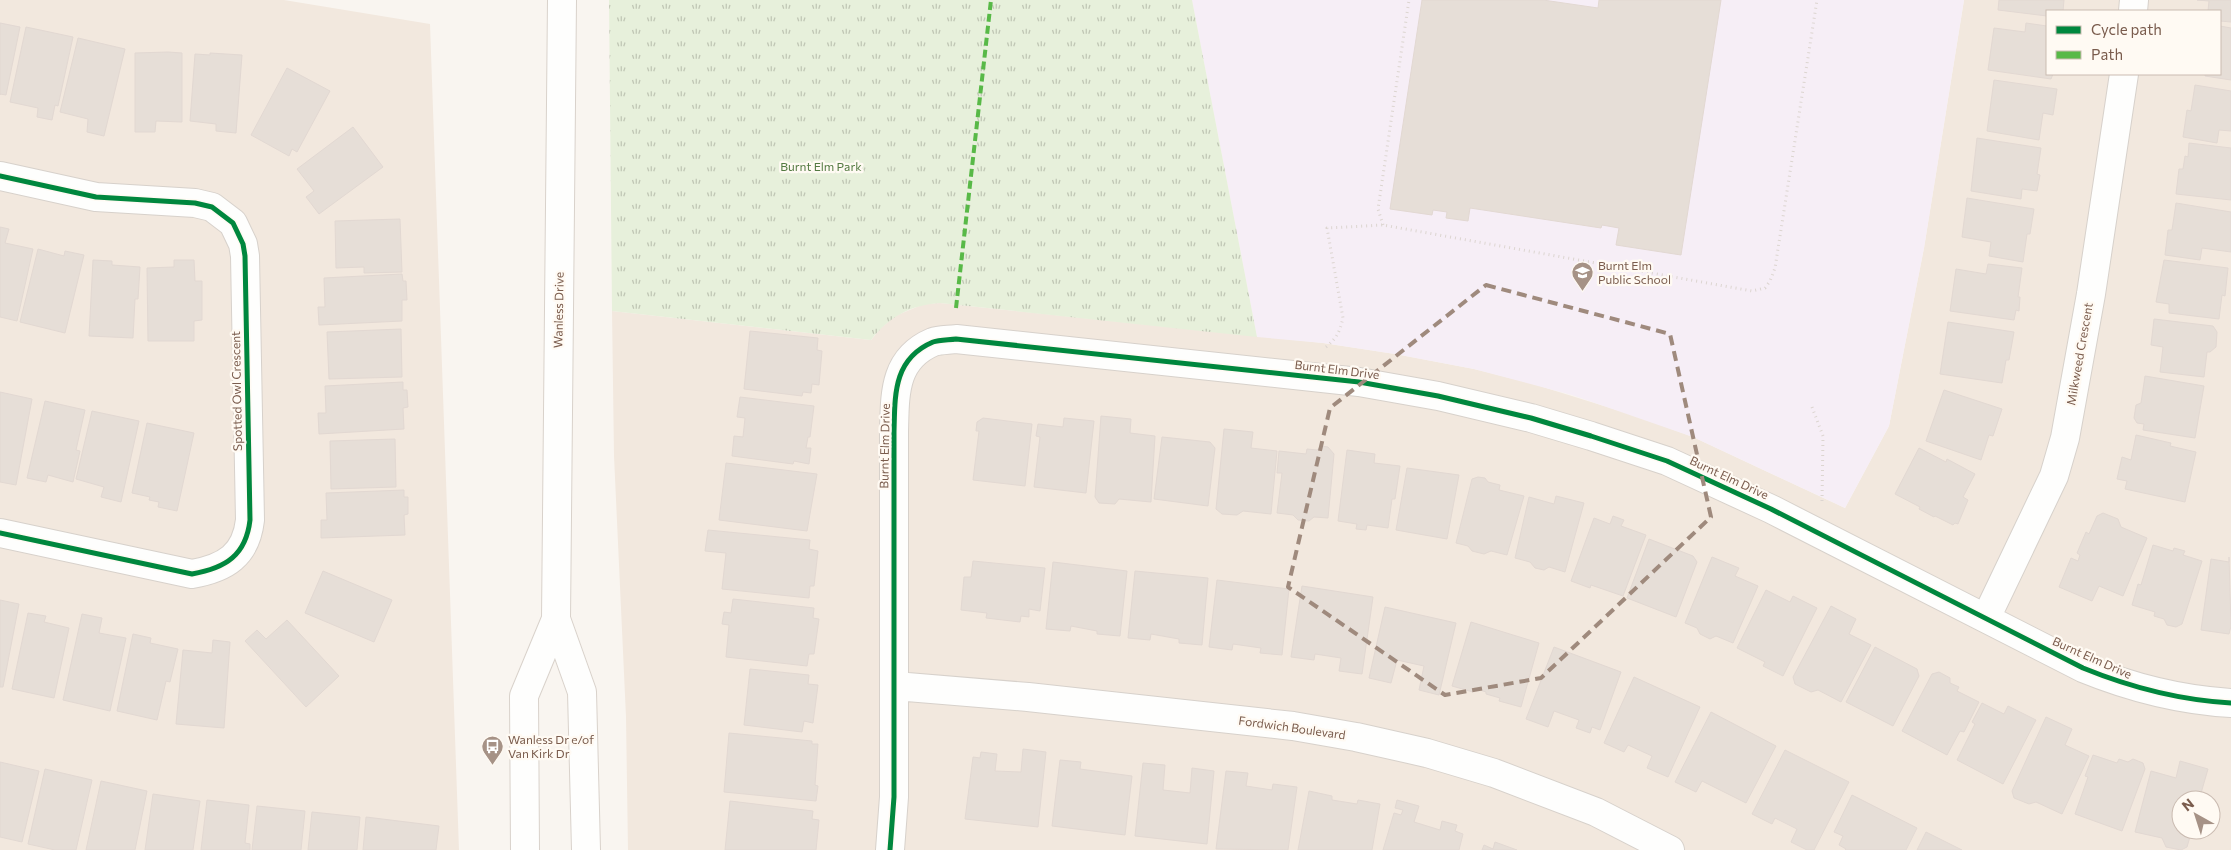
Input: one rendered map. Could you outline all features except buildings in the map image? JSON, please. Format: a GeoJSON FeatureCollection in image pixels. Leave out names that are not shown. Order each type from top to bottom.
{"type":"FeatureCollection","features":[{"type":"Feature","properties":{"kind":"street","name":"Wanless Drive"},"geometry":{"type":"LineString","coordinates":[[562,0],[556,620],[582,692],[586,850]]}},
{"type":"Feature","properties":{"kind":"street","name":"Milkweed Crescent"},"geometry":{"type":"LineString","coordinates":[[1986,618],[2054,476],[2065,438],[2091,294],[2124,75]]}},
{"type":"Feature","properties":{"kind":"street","name":"Spotted Owl Crescent"},"geometry":{"type":"LineString","coordinates":[[0,176],[96,197],[196,202],[212,207],[224,214],[232,223],[240,238],[245,256],[250,520],[248,536],[232,559],[208,571],[192,574],[0,533]]}},
{"type":"Feature","properties":{"kind":"street","name":"Burnt Elm Drive"},"geometry":{"type":"LineString","coordinates":[[890,850],[894,797],[894,432],[897,386],[901,369],[909,358],[934,342],[956,339],[1359,382],[1438,396],[1531,418],[1631,449],[1697,475],[1831,538],[2083,668],[2114,680],[2181,699],[2231,703]]}},
{"type":"Feature","properties":{"kind":"street","name":"Wanless Drive"},"geometry":{"type":"LineString","coordinates":[[525,850],[524,696],[556,620]]}},
{"type":"Feature","properties":{"kind":"street","name":"Fordwich Boulevard"},"geometry":{"type":"LineString","coordinates":[[895,686],[1028,697],[1293,726],[1356,737],[1427,753],[1494,773],[1596,812],[1670,850]]}},
{"type":"Feature","properties":{"kind":"path"},"geometry":{"type":"LineString","coordinates":[[1383,226],[1378,210],[1409,0]]}},
{"type":"Feature","properties":{"kind":"path"},"geometry":{"type":"LineString","coordinates":[[1326,346],[1334,341],[1340,332],[1343,318],[1327,228],[1383,226],[1752,291],[1765,288],[1775,268],[1817,0]]}},
{"type":"Feature","properties":{"kind":"path"},"geometry":{"type":"LineString","coordinates":[[1812,407],[1823,436],[1822,502]]}},
{"type":"Feature","properties":{"kind":"highlighted area"},"geometry":{"type":"Polygon","coordinates":[[[1486,285],[1670,334],[1711,517],[1541,678],[1445,695],[1288,587],[1330,408],[1486,285]]]}},
{"type":"Feature","properties":{"kind":"shaded area"},"geometry":{"type":"Polygon","coordinates":[[[0,0],[284,0],[430,24],[459,850],[0,850],[0,0]]]}},
{"type":"Feature","properties":{"kind":"shaded area","name":"Burnt Elm Public School"},"geometry":{"type":"Polygon","coordinates":[[[1192,0],[1964,0],[1924,248],[1889,426],[1845,508],[1693,437],[1572,395],[1474,369],[1395,354],[1323,343],[1257,337],[1192,0]]]}},
{"type":"Feature","properties":{"kind":"shaded area"},"geometry":{"type":"Polygon","coordinates":[[[1964,0],[2231,0],[2231,850],[628,850],[626,717],[614,456],[612,311],[871,340],[895,316],[924,304],[940,303],[1323,343],[1395,354],[1474,369],[1530,383],[1633,415],[1693,437],[1845,508],[1889,426],[1924,248],[1964,0]]]}},
{"type":"Feature","properties":{"kind":"green space","name":"Burnt Elm Park"},"geometry":{"type":"Polygon","coordinates":[[[609,0],[1192,0],[1257,337],[940,303],[919,306],[901,314],[885,325],[871,340],[612,311],[609,0]]]}},
{"type":"Feature","properties":{"kind":"marked path"},"geometry":{"type":"LineString","coordinates":[[956,308],[991,0]]}},
{"type":"Feature","properties":{"kind":"cycle path"},"geometry":{"type":"LineString","coordinates":[[0,176],[96,197],[195,203],[212,207],[233,223],[243,244],[245,256],[250,520],[244,542],[232,558],[215,568],[192,574],[0,533]]}},
{"type":"Feature","properties":{"kind":"cycle path"},"geometry":{"type":"LineString","coordinates":[[890,850],[894,797],[894,432],[896,392],[903,368],[910,358],[920,349],[941,340],[956,339],[1359,382],[1438,396],[1531,418],[1667,461],[1771,509],[2083,668],[2156,692],[2193,699],[2231,703]]}},
{"type":"Feature","properties":{"kind":"place","name":"Burnt Elm Public School"},"geometry":{"type":"Point","coordinates":[1582,292]}},
{"type":"Feature","properties":{"kind":"place","name":"Wanless Dr e/of Van Kirk Dr"},"geometry":{"type":"Point","coordinates":[492,766]}}]}
